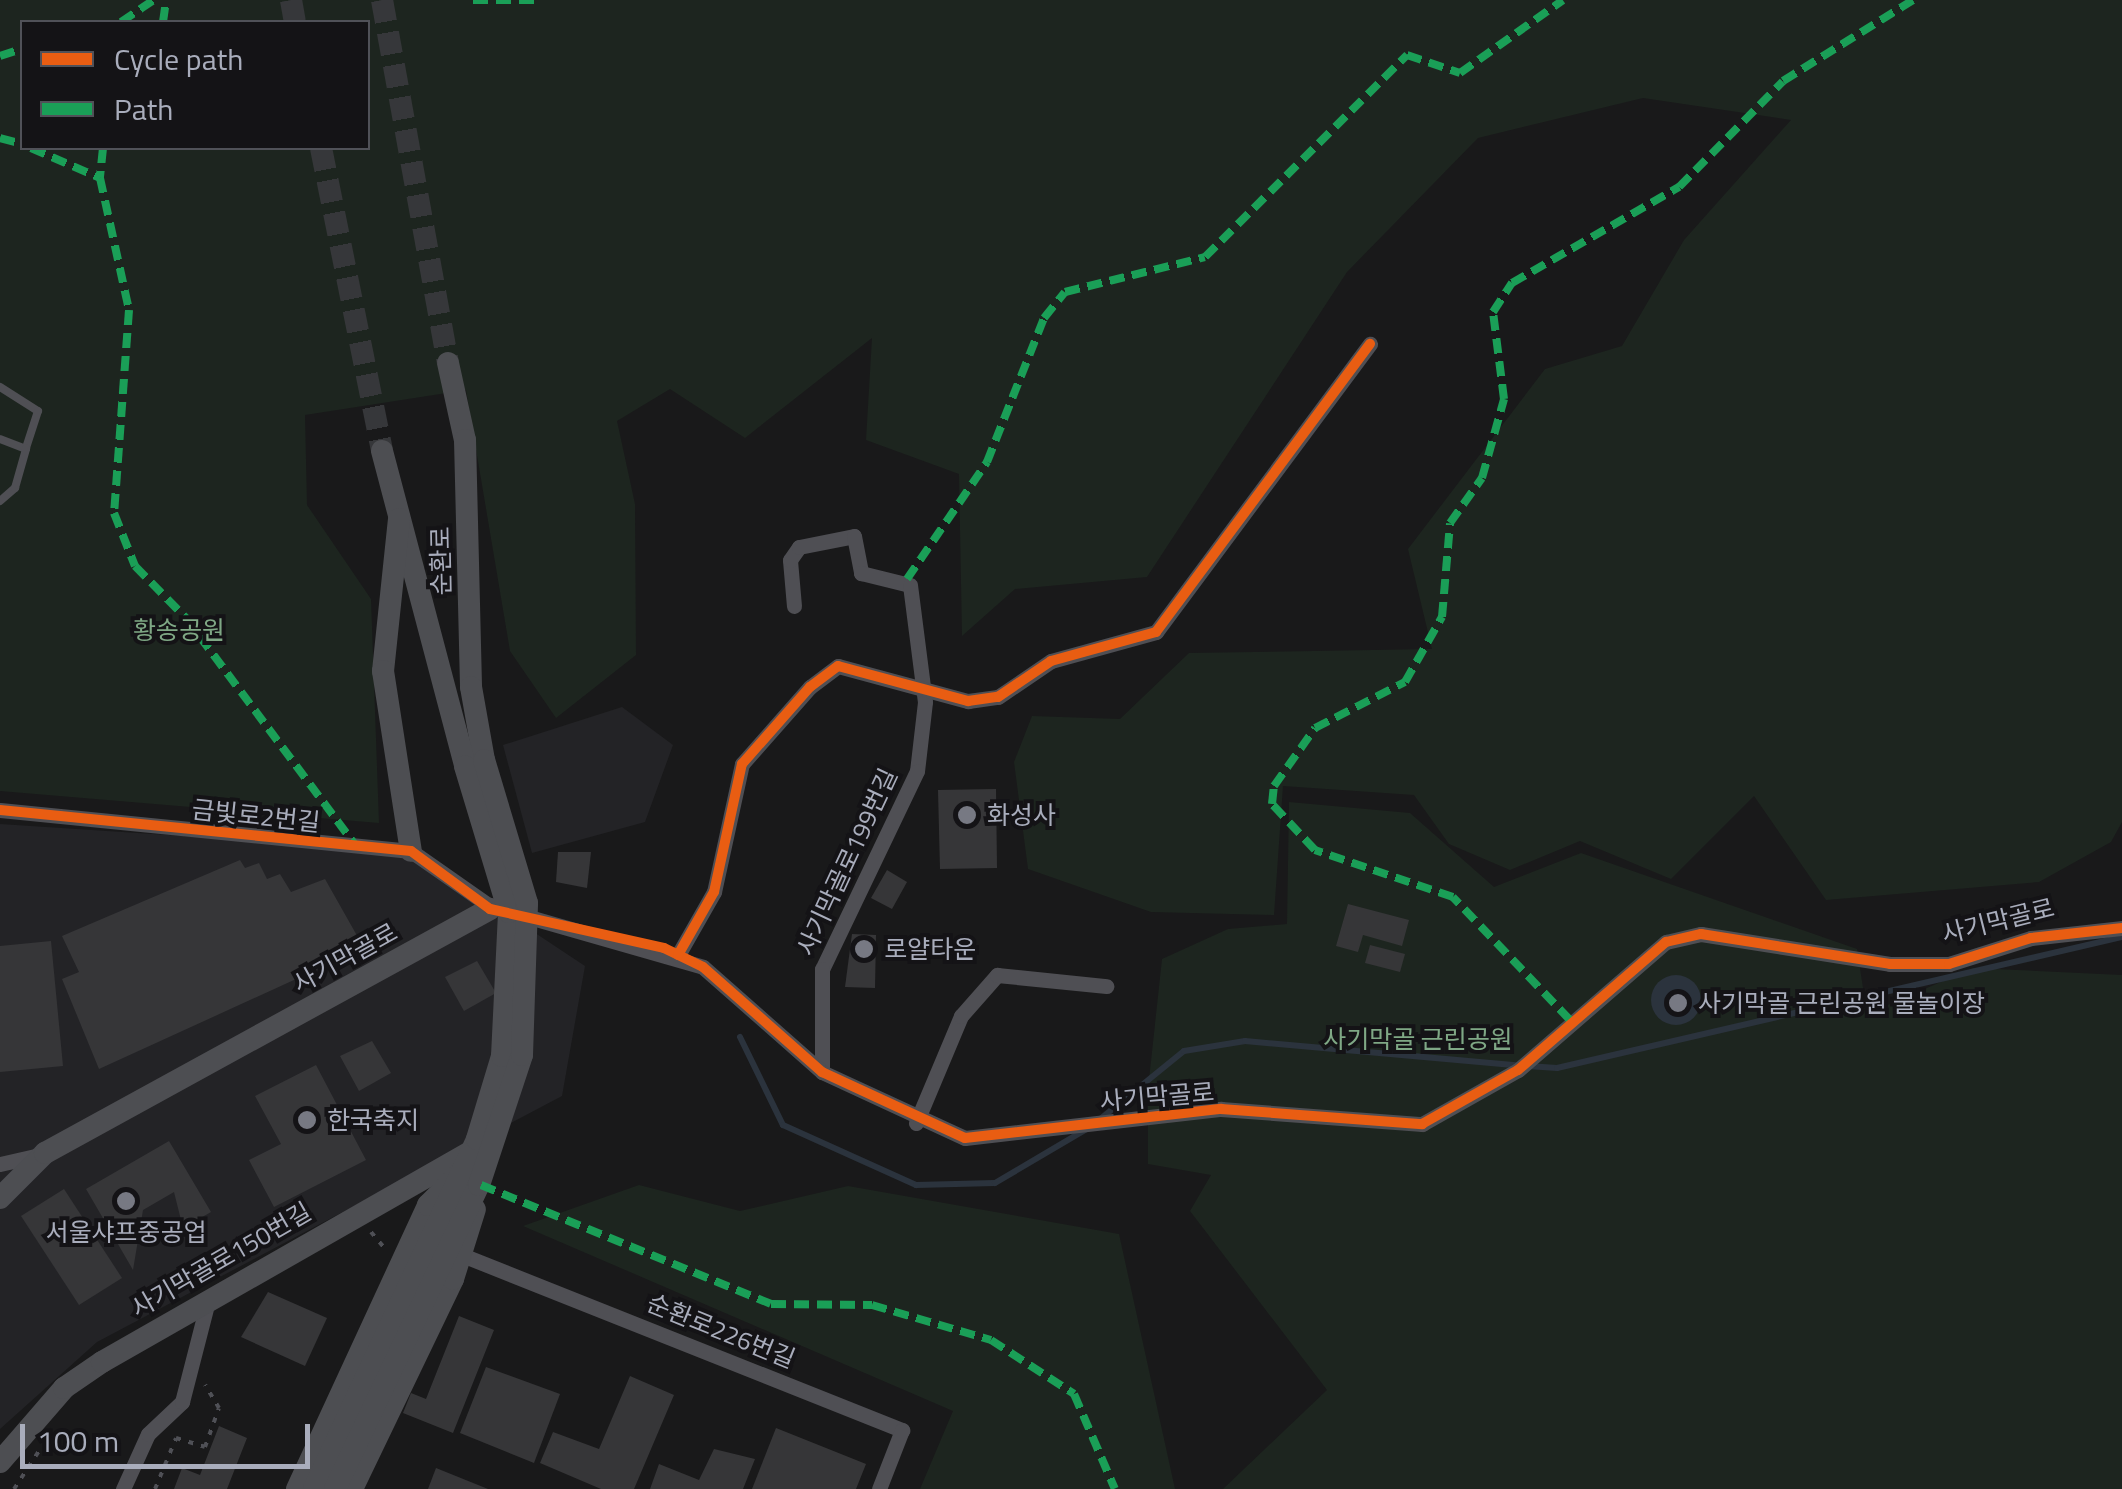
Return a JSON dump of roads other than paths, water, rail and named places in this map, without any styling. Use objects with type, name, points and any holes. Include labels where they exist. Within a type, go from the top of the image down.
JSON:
[{"type":"main road","name":"순환로","points":[[448,363],[465,440],[475,763]]},
{"type":"main road","name":"순환로","points":[[382,451],[399,519],[475,763]]},
{"type":"main road","points":[[399,519],[383,671],[412,851]]},
{"type":"main road","points":[[314,1489],[478,1140],[502,1056],[509,912],[475,763]]},
{"type":"main road","points":[[335,1489],[479,1185],[522,1055],[527,903],[475,763]]},
{"type":"main road","name":"사기막골로","points":[[0,1198],[45,1154],[490,908]]},
{"type":"main road","points":[[352,1489],[462,1255],[520,1044],[524,915]]},
{"type":"main road","points":[[297,1489],[428,1205],[494,1138]]},
{"type":"main road","name":"사기막골로150번길","points":[[0,1462],[64,1388],[210,1293],[494,1138]]},
{"type":"street","points":[[678,955],[714,892],[736,782],[757,745],[838,666],[929,686],[968,702],[998,697],[1051,661],[1156,632],[1370,344]]},
{"type":"street","name":"사기막골로199번길","points":[[794,606],[790,560],[798,548],[854,536],[861,573],[910,585],[929,686],[917,771],[822,969],[822,1072]]},
{"type":"street","name":"금빛로2번길","points":[[0,810],[412,851]]},
{"type":"street","points":[[412,851],[490,908]]},
{"type":"street","name":"사기막골로","points":[[490,908],[678,955],[822,1072],[916,1123],[965,1138],[1222,1109],[1422,1124],[1518,1070],[1666,942],[1700,934],[1890,964],[1949,964],[2031,938],[2122,928]]},
{"type":"street","points":[[916,1123],[961,1016],[997,975],[1106,986]]},
{"type":"street","points":[[0,1164],[45,1154]]},
{"type":"street","name":"순환로226번길","points":[[462,1255],[902,1430],[879,1489]]},
{"type":"street","points":[[123,1489],[148,1434],[182,1402],[210,1293]]},
{"type":"lane","points":[[0,386],[38,411],[15,488],[0,501]]},
{"type":"lane","points":[[0,440],[26,450]]},
{"type":"waterway","points":[[1528,1066],[1557,1068],[2122,937]]},
{"type":"waterway","points":[[740,1037],[783,1125],[916,1185],[995,1183],[1090,1127]]},
{"type":"waterway","points":[[1099,1120],[1184,1051],[1245,1041],[1516,1065]]},
{"type":"tunnel","points":[[291,0],[295,20]]},
{"type":"tunnel","points":[[382,0],[448,363]]},
{"type":"tunnel","points":[[321,150],[382,451]]},
{"type":"place","name":"화성사","points":[[967,815]]},
{"type":"place","name":"로얄타운","points":[[864,949]]},
{"type":"place","name":"사기막골 근린공원 물놀이장","points":[[1678,1003]]},
{"type":"place","name":"한국축지","points":[[307,1120]]},
{"type":"place","name":"서울샤프중공업","points":[[126,1201]]},
{"type":"park label","name":"황송공원","points":[[179,630]]},
{"type":"park label","name":"사기막골 근린공원","points":[[1418,1039]]}]
